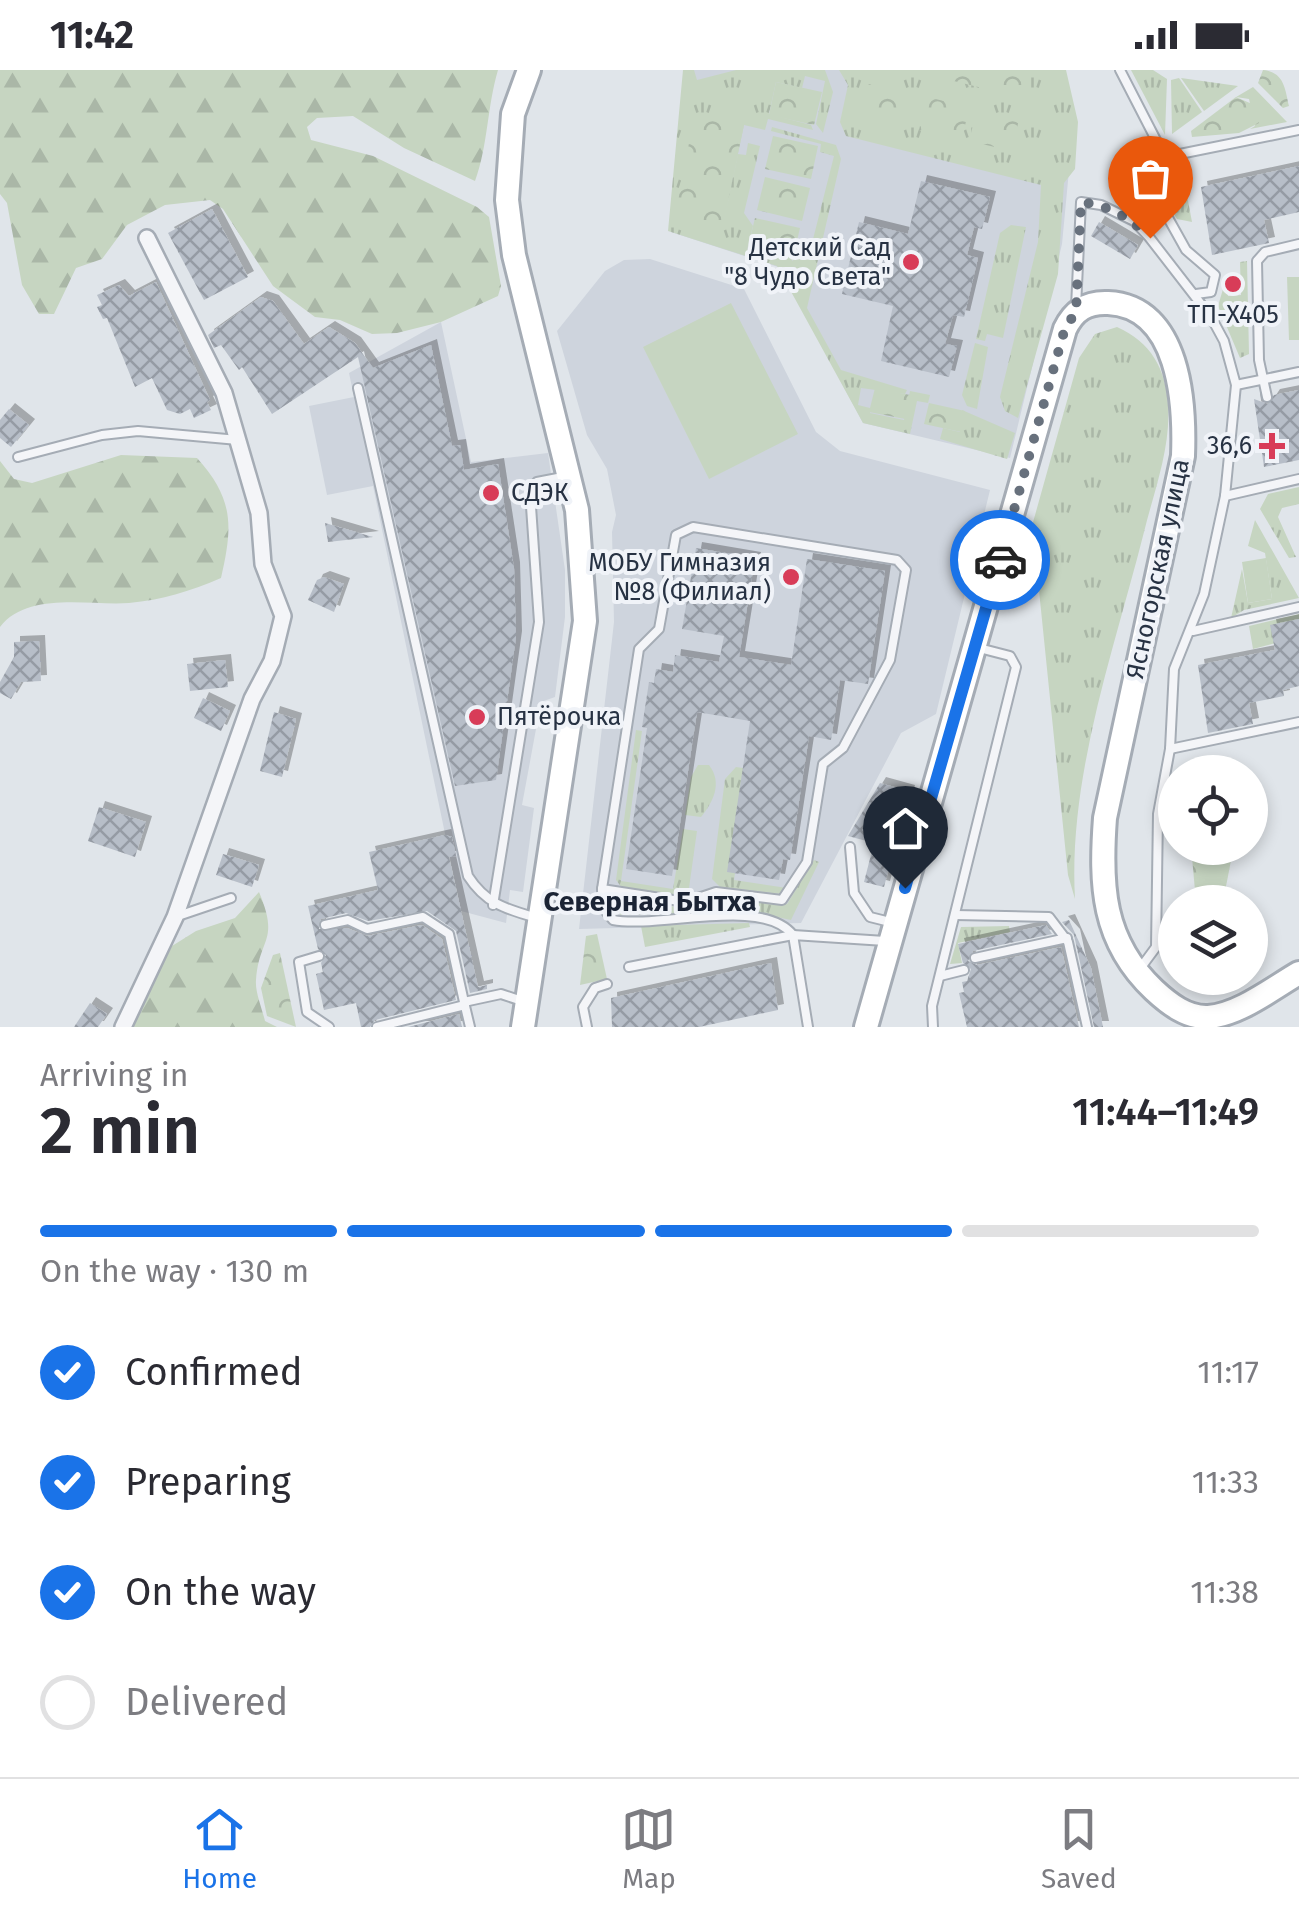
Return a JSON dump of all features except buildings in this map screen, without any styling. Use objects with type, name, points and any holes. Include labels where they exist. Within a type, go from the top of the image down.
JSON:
[{"type":"street","points":[[523,1027],[585,621],[583,546],[514,255],[506,200],[513,114],[529,70]]},
{"type":"street","points":[[123,1027],[175,917],[252,699],[282,632],[283,616],[263,564],[259,513],[224,393],[147,238]]},
{"type":"street","name":"Ясногорская улица","points":[[1076,312],[1094,303],[1112,302],[1138,313],[1166,343],[1181,392],[1183,456],[1105,818],[1102,856],[1108,919],[1118,947],[1136,973],[1165,1000],[1192,1015],[1219,1016],[1247,1007],[1299,973]]},
{"type":"street","points":[[866,1027],[1065,328],[1076,312]]},
{"type":"lane","points":[[1120,70],[1141,104],[1160,158],[1166,216],[1186,250],[1215,274],[1211,292],[1196,294]]},
{"type":"lane","points":[[1160,158],[1299,130]]},
{"type":"lane","points":[[1076,312],[1081,202],[1101,205],[1134,221],[1196,294],[1224,341],[1236,385],[1225,496],[1192,631],[1174,669],[1170,749],[1158,814],[1156,947],[1152,958],[1136,973]]},
{"type":"lane","points":[[1267,396],[1257,260],[1265,252],[1299,244]]},
{"type":"lane","points":[[1236,385],[1299,372]]},
{"type":"lane","points":[[358,388],[463,861],[481,897],[493,905],[539,919]]},
{"type":"lane","points":[[18,457],[102,435],[138,431],[238,440]]},
{"type":"lane","points":[[493,905],[537,649],[539,595],[530,492],[538,482],[569,476]]},
{"type":"lane","points":[[1225,496],[1299,480]]},
{"type":"lane","points":[[602,889],[686,902],[716,892],[774,901],[788,896],[807,862],[823,764],[843,748],[890,660],[907,576],[904,564],[693,527],[680,530],[659,629],[640,649],[602,889],[603,908],[612,920],[751,916],[786,926],[793,935],[807,1027]]},
{"type":"lane","points":[[1192,631],[1295,608],[1294,620]]},
{"type":"lane","points":[[933,1027],[940,976],[1016,667],[1010,656],[974,647]]},
{"type":"lane","points":[[1170,749],[1299,722]]},
{"type":"lane","points":[[850,847],[856,896],[870,917],[892,932]]},
{"type":"lane","points":[[175,917],[231,898]]},
{"type":"lane","points":[[955,914],[1046,916],[1067,938],[1087,1027]]},
{"type":"lane","points":[[325,925],[348,920],[363,929],[426,919],[449,934],[470,1027]]},
{"type":"lane","points":[[629,967],[793,935],[892,932]]},
{"type":"lane","points":[[975,958],[1067,938]]},
{"type":"lane","points":[[319,956],[299,962],[297,969],[307,1012],[329,1027]]},
{"type":"lane","points":[[940,976],[964,970]]},
{"type":"lane","points":[[586,1027],[584,1004],[595,988],[607,984]]},
{"type":"lane","points":[[377,1027],[500,994],[526,1002]]},
{"type":"shaded area","name":"Детский Сад \"8 Чудо Света\"","points":[[691,70],[1061,70],[1074,118],[1062,244],[1010,458],[863,423],[781,268],[671,232]]},
{"type":"shaded area","name":"МОБУ Гимназия №8 (Филиал)","points":[[650,259],[744,289],[816,432],[840,451],[990,490],[936,714],[901,733],[801,923],[579,929],[614,622],[612,532],[616,515],[607,469],[587,435],[557,331],[605,271],[624,260]]},
{"type":"shaded area","points":[[441,322],[471,462],[548,453],[565,570],[565,617],[555,697],[541,702],[522,805],[534,808],[523,892],[510,890],[506,923],[461,911],[373,486],[327,495],[309,406],[354,397],[349,373]]},
{"type":"green space","points":[[0,70],[498,70],[475,181],[404,148],[353,116],[317,118],[307,127],[311,140],[373,156],[477,207],[489,217],[501,286],[498,296],[441,322],[397,333],[372,334],[340,320],[315,317],[273,286],[223,209],[210,200],[165,205],[127,225],[102,259],[76,268],[54,314],[39,314],[22,285],[7,203],[0,194]]},
{"type":"green space","points":[[683,70],[694,70],[697,80],[736,70],[825,70],[833,92],[823,133],[816,124],[825,81],[805,76],[802,88],[776,82],[769,114],[811,125],[813,130],[768,119],[765,130],[744,125],[721,234],[738,154],[746,155],[748,143],[760,146],[744,213],[753,226],[747,250],[793,261],[794,255],[808,259],[834,156],[820,152],[821,144],[771,131],[772,127],[836,145],[841,159],[807,308],[841,370],[907,390],[905,394],[861,388],[858,405],[870,408],[870,413],[904,420],[910,391],[930,395],[928,403],[917,401],[910,434],[863,423],[777,266],[668,231]]},
{"type":"green space","points":[[839,70],[1066,70],[1078,122],[1075,169],[1064,183],[1058,274],[1018,418],[1005,411],[1000,397],[1038,242],[1041,185],[846,136],[840,122],[848,85]]},
{"type":"green space","points":[[909,70],[1032,70],[1027,99]]},
{"type":"green space","points":[[1131,70],[1153,70],[1167,79],[1165,135]]},
{"type":"green space","points":[[1263,70],[1279,78],[1289,106],[1283,108],[1258,83]]},
{"type":"green space","points":[[1179,78],[1202,112],[1172,134],[1171,80]]},
{"type":"green space","points":[[1181,78],[1238,86],[1204,111]]},
{"type":"green space","points":[[776,82],[822,92],[814,125],[769,115]]},
{"type":"green space","points":[[868,84],[911,94],[903,127],[861,117]]},
{"type":"green space","points":[[1253,87],[1287,122],[1250,129],[1255,126],[1249,99],[1236,97]]},
{"type":"green space","points":[[927,97],[969,107],[962,140],[919,130]]},
{"type":"green space","points":[[1236,97],[1259,107],[1259,123],[1239,133],[1192,137],[1191,131]]},
{"type":"green space","points":[[977,109],[1019,119],[1012,151],[969,141]]},
{"type":"green space","points":[[695,115],[744,125],[721,234],[672,224]]},
{"type":"green space","points":[[773,136],[818,146],[811,179],[765,169]]},
{"type":"green space","points":[[1183,174],[1192,222],[1177,219],[1167,203],[1167,183]]},
{"type":"green space","points":[[765,177],[810,188],[802,221],[757,210]]},
{"type":"green space","points":[[755,218],[800,228],[792,262],[747,251]]},
{"type":"green space","points":[[1011,225],[1026,227],[1003,338],[987,334],[985,341],[976,339],[1000,233]]},
{"type":"green space","points":[[1247,261],[1249,354],[1240,358],[1218,306],[1226,279],[1228,296],[1241,295],[1240,262]]},
{"type":"green space","points":[[1287,277],[1299,277],[1299,340],[1289,340]]},
{"type":"green space","points":[[731,303],[798,434],[709,479],[643,347]]},
{"type":"green space","points":[[1117,327],[1139,340],[1160,368],[1167,392],[1167,437],[1086,760],[1075,853],[1075,899],[1068,875],[1036,561],[1023,558],[1079,358],[1095,334]]},
{"type":"green space","points":[[975,343],[988,347],[977,409],[967,406],[962,395]]},
{"type":"green space","points":[[875,388],[910,395],[905,419],[869,412]]},
{"type":"green space","points":[[929,403],[965,411],[961,432],[924,424]]},
{"type":"green space","points":[[962,410],[1015,433],[1007,459],[940,439],[943,428],[960,432]]},
{"type":"green space","points":[[121,455],[197,458],[218,487],[227,514],[228,543],[221,578],[141,602],[43,604],[26,608],[0,627],[0,461],[14,479],[32,483]]},
{"type":"green space","points":[[1299,487],[1299,504],[1282,508],[1278,517],[1296,557],[1289,558],[1260,509],[1268,494]]},
{"type":"green space","points":[[1255,520],[1299,598],[1244,610],[1231,618],[1242,569],[1248,603],[1272,599],[1265,553],[1248,546]]},
{"type":"green space","points":[[1266,558],[1272,599],[1248,603],[1242,562]]},
{"type":"green space","points":[[1299,614],[1299,637],[1253,649],[1249,626]]},
{"type":"green space","points":[[636,730],[642,731],[621,881],[673,889],[683,829],[697,831],[689,888],[682,896],[622,888],[616,880]]},
{"type":"green space","points":[[698,765],[709,765],[716,785],[701,817],[685,815],[691,777]]},
{"type":"green space","points":[[736,767],[750,769],[734,880],[787,888],[781,894],[720,887],[712,879],[725,779]]},
{"type":"green space","points":[[814,860],[819,862],[791,920],[750,911],[621,915],[613,909],[614,902],[621,898],[689,909],[714,898],[787,904]]},
{"type":"green space","points":[[1193,865],[1230,865],[1226,885],[1194,885]]},
{"type":"green space","points":[[259,892],[268,930],[258,966],[257,990],[265,1021],[277,1027],[131,1027],[172,946],[196,931],[235,918]]},
{"type":"green space","points":[[749,923],[750,927],[645,947],[641,926]]},
{"type":"green space","points":[[1009,926],[1010,932],[958,943],[962,963],[950,964],[961,927]]},
{"type":"green space","points":[[597,934],[607,979],[580,985],[586,936]]},
{"type":"green space","points":[[280,953],[296,1027],[267,1016],[261,988],[273,955]]},
{"type":"way so far","points":[[1000,560],[1065,328],[1076,312],[1081,202],[1101,205],[1134,221],[1150,238]]},
{"type":"place","name":"Детский Сад \"8 Чудо Света\"","points":[[911,262]]},
{"type":"place","name":"ТП-Х405","points":[[1233,284]]},
{"type":"place","name":"36,6","points":[[1272,446]]},
{"type":"place","name":"СДЭК","points":[[491,493]]},
{"type":"place","name":"МОБУ Гимназия №8 (Филиал)","points":[[791,577]]},
{"type":"place","name":"Пятёрочка","points":[[477,717]]},
{"type":"district","name":"Северная Бытха","points":[[650,901]]},
{"type":"route","points":[[905,888],[1000,560]]}]
